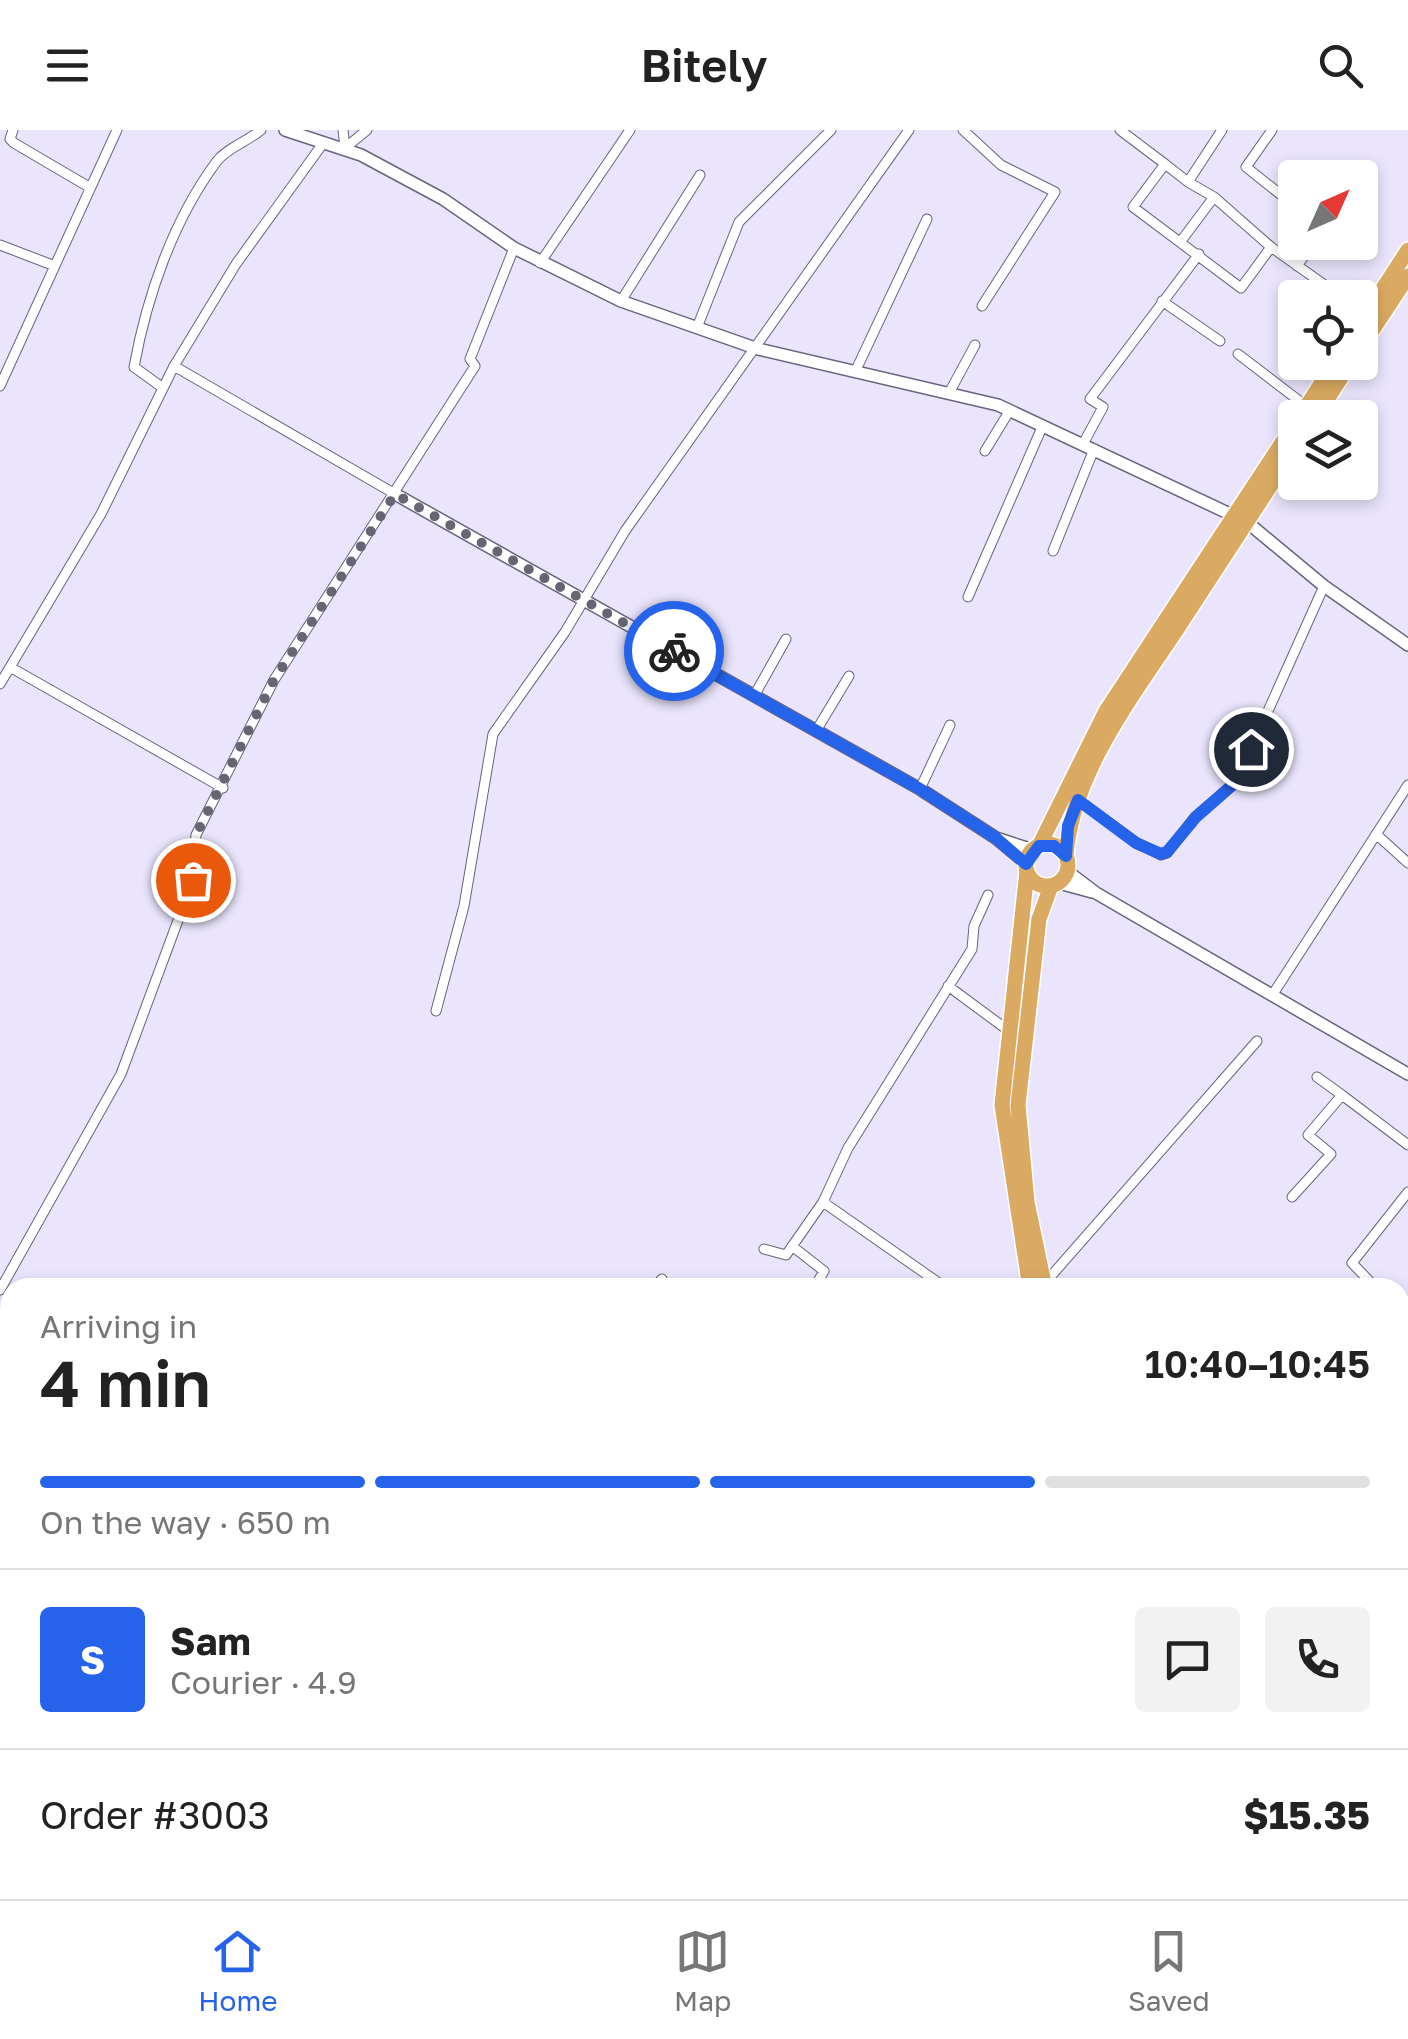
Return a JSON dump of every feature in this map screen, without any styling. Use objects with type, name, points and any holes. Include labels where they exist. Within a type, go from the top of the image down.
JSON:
[{"type":"highway","points":[[1378,293],[1408,250]]},
{"type":"highway","points":[[1378,322],[1408,276]]},
{"type":"highway","points":[[1318,400],[1335,380]]},
{"type":"highway","points":[[1039,1278],[1018,1104],[1039,919],[1061,874],[1068,826],[1078,800],[1118,718],[1278,458]]},
{"type":"highway","points":[[1038,1278],[1002,1104],[1031,858],[1106,711],[1278,470]]},
{"type":"highway","points":[[1031,858],[1054,846],[1061,874]]},
{"type":"highway","points":[[1031,858],[1036,884],[1061,874]]},
{"type":"street","points":[[13,130],[10,139],[14,143],[89,186]]},
{"type":"street","points":[[0,386],[118,130]]},
{"type":"street","points":[[163,388],[134,367],[172,239],[219,157],[261,130]]},
{"type":"street","points":[[285,130],[346,148],[444,199],[540,263],[621,301],[758,349],[1010,410],[1240,519],[1408,646]]},
{"type":"street","points":[[343,130],[346,148]]},
{"type":"street","points":[[346,148],[367,130]]},
{"type":"street","points":[[540,263],[630,130]]},
{"type":"street","points":[[698,326],[740,222],[831,130]]},
{"type":"street","points":[[436,1011],[464,906],[493,734],[625,532],[758,349],[909,130]]},
{"type":"street","points":[[963,130],[1001,165],[1055,192],[982,306]]},
{"type":"street","points":[[1120,130],[1214,197],[1271,247],[1317,280]]},
{"type":"street","points":[[1188,182],[1222,130]]},
{"type":"street","points":[[1272,130],[1246,166],[1278,192]]},
{"type":"street","points":[[0,684],[101,514],[174,366],[236,264],[324,142]]},
{"type":"street","points":[[1165,164],[1133,207],[1241,288],[1271,247]]},
{"type":"street","points":[[621,301],[700,176]]},
{"type":"street","points":[[1181,241],[1214,197]]},
{"type":"street","points":[[855,372],[927,219]]},
{"type":"street","points":[[0,245],[55,266]]},
{"type":"street","points":[[7,1278],[121,1074],[193,880],[196,835],[274,680],[475,366],[470,358],[514,248]]},
{"type":"street","points":[[1054,551],[1104,407],[1090,400],[1199,254]]},
{"type":"street","points":[[1297,266],[1301,260]]},
{"type":"street","points":[[1162,301],[1220,341]]},
{"type":"street","points":[[948,393],[975,345]]},
{"type":"street","points":[[1238,354],[1287,400]]},
{"type":"street","points":[[174,366],[920,789],[1031,858]]},
{"type":"street","points":[[984,451],[1010,410]]},
{"type":"street","points":[[968,597],[1043,426]]},
{"type":"street","points":[[1078,800],[1136,843],[1161,854],[1167,852],[1196,817],[1245,774],[1251,749],[1324,586]]},
{"type":"street","points":[[754,696],[786,639]]},
{"type":"street","points":[[10,667],[223,788]]},
{"type":"street","points":[[816,731],[849,676]]},
{"type":"street","points":[[920,789],[950,725]]},
{"type":"street","points":[[1273,994],[1408,785]]},
{"type":"street","points":[[1376,834],[1408,863]]},
{"type":"street","points":[[1061,874],[1408,1074]]},
{"type":"street","points":[[764,1249],[784,1256],[823,1202],[848,1148],[972,949],[974,926],[988,895]]},
{"type":"street","points":[[948,986],[1009,1031]]},
{"type":"street","points":[[1047,1278],[1257,1041]]},
{"type":"street","points":[[1317,1076],[1408,1144]]},
{"type":"street","points":[[1292,1196],[1331,1154],[1308,1135],[1342,1095]]},
{"type":"street","points":[[1366,1278],[1352,1264],[1408,1192]]},
{"type":"street","points":[[823,1202],[932,1278]]},
{"type":"street","points":[[792,1246],[824,1272],[820,1278]]},
{"type":"way so far","points":[[193,880],[196,835],[274,680],[395,494],[674,651]]},
{"type":"route","points":[[674,651],[920,789],[996,838],[1026,864],[1033,850],[1047,844],[1066,856],[1068,826],[1078,800],[1136,843],[1161,854],[1167,852],[1196,817],[1245,774],[1251,749]]}]
